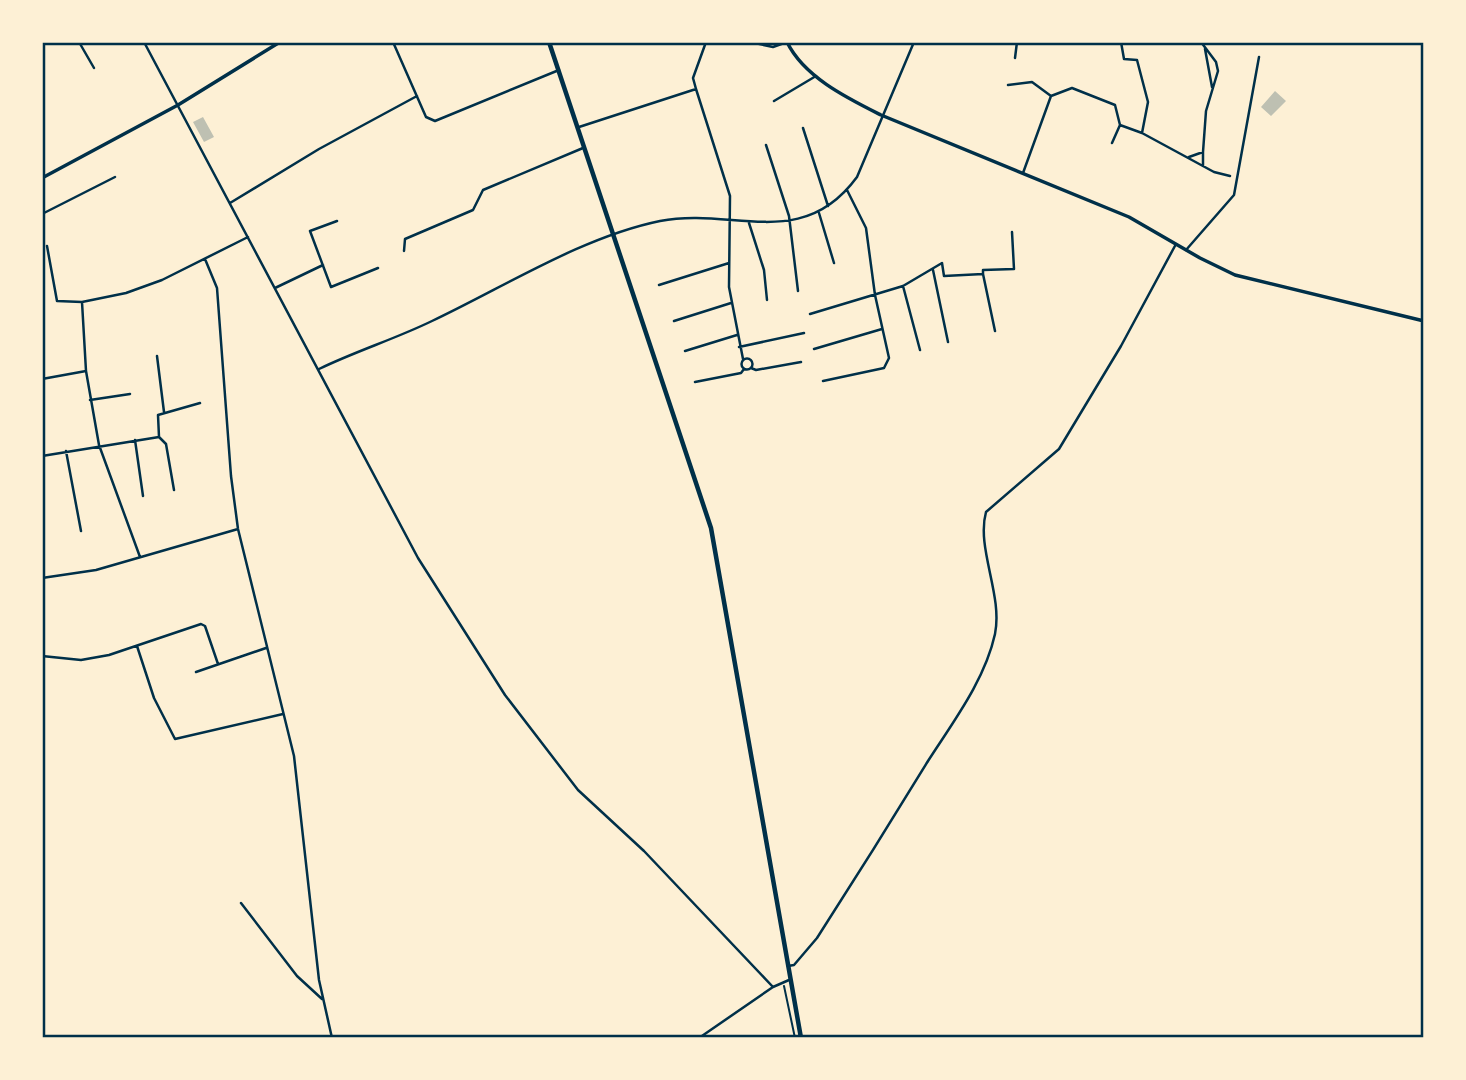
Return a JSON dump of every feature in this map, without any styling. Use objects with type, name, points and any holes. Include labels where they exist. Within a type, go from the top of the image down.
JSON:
[{"type":"main road","points":[[549,42],[711,528],[787,967],[786,981],[802,1038]]},
{"type":"street","points":[[79,42],[94,68]]},
{"type":"street","points":[[144,42],[428,575],[520,716],[578,790],[648,854],[772,987]]},
{"type":"street","points":[[42,178],[178,105],[280,42]]},
{"type":"street","points":[[393,42],[426,117],[435,121],[559,70]]},
{"type":"street","points":[[706,42],[693,78],[730,196],[731,303],[743,359],[741,365],[744,369]]},
{"type":"street","points":[[750,42],[773,47],[787,42],[800,62],[816,76],[881,115],[1129,217],[1186,250],[1251,281],[1424,321]]},
{"type":"street","points":[[318,369],[430,322],[509,282],[615,235],[661,221],[788,222],[819,213],[847,190],[862,166],[881,115],[914,42]]},
{"type":"street","points":[[1015,58],[1017,42]]},
{"type":"street","points":[[1121,42],[1124,59],[1137,60],[1148,102],[1142,132]]},
{"type":"street","points":[[1201,42],[1216,62],[1218,71],[1206,111],[1203,167]]},
{"type":"street","points":[[1204,46],[1212,90]]},
{"type":"street","points":[[1186,250],[1234,195],[1259,57]]},
{"type":"street","points":[[774,100],[816,76]]},
{"type":"street","points":[[1008,85],[1033,83],[1051,96]]},
{"type":"street","points":[[1023,173],[1051,96],[1072,88],[1115,105],[1120,125],[1112,143]]},
{"type":"street","points":[[579,127],[696,89]]},
{"type":"street","points":[[230,204],[319,149],[417,96]]},
{"type":"street","points":[[1120,125],[1142,132],[1203,167],[1230,176]]},
{"type":"street","points":[[803,128],[828,206]]},
{"type":"street","points":[[766,145],[788,222],[798,291]]},
{"type":"street","points":[[404,251],[405,239],[473,210],[483,190],[586,147]]},
{"type":"street","points":[[1189,157],[1203,152]]},
{"type":"street","points":[[42,214],[115,177]]},
{"type":"street","points":[[823,381],[884,368],[888,358],[875,295],[866,228],[847,190]]},
{"type":"street","points":[[819,213],[834,263]]},
{"type":"street","points":[[337,221],[310,231],[331,287],[378,268]]},
{"type":"street","points":[[749,223],[764,270],[767,300]]},
{"type":"street","points":[[995,331],[983,270],[1014,269],[1013,232]]},
{"type":"street","points":[[47,246],[57,300],[82,302],[138,289],[247,237]]},
{"type":"street","points":[[787,967],[794,965],[817,938],[963,706],[987,659],[996,631],[996,604],[984,526],[986,512],[1059,450],[1121,346],[1176,244]]},
{"type":"street","points":[[205,259],[217,288],[231,475],[238,529],[298,784],[322,999],[332,1038]]},
{"type":"street","points":[[810,314],[903,286],[942,263],[944,276],[983,274]]},
{"type":"street","points":[[659,285],[729,264]]},
{"type":"street","points":[[275,288],[323,265]]},
{"type":"street","points":[[933,270],[948,342]]},
{"type":"street","points":[[903,286],[920,350]]},
{"type":"street","points":[[82,302],[86,371],[99,445],[140,557]]},
{"type":"street","points":[[674,321],[731,303]]},
{"type":"street","points":[[814,348],[882,329]]},
{"type":"street","points":[[739,347],[804,333]]},
{"type":"street","points":[[685,351],[737,335]]},
{"type":"street","points":[[158,356],[164,412]]},
{"type":"street","points":[[743,359],[750,360],[751,368]]},
{"type":"street","points":[[695,382],[741,373],[744,369],[757,370],[801,362]]},
{"type":"street","points":[[42,379],[86,371]]},
{"type":"street","points":[[90,400],[130,394]]},
{"type":"street","points":[[174,490],[166,444],[159,437],[158,415],[200,403]]},
{"type":"street","points":[[42,456],[159,437]]},
{"type":"street","points":[[135,440],[143,496]]},
{"type":"street","points":[[66,451],[81,531]]},
{"type":"street","points":[[42,578],[96,570],[238,529]]},
{"type":"street","points":[[42,656],[81,660],[137,646],[201,624],[205,626],[218,664]]},
{"type":"street","points":[[137,646],[166,727],[178,739],[283,715]]},
{"type":"street","points":[[196,672],[266,648]]},
{"type":"street","points":[[241,903],[297,976],[322,999]]},
{"type":"street","points":[[699,1038],[772,987],[786,981]]},
{"type":"path","points":[[786,981],[794,1038]]},
{"type":"building","points":[[1275,91],[1286,101],[1271,116],[1261,107]]},
{"type":"building","points":[[203,117],[214,137],[204,142],[193,122]]}]
